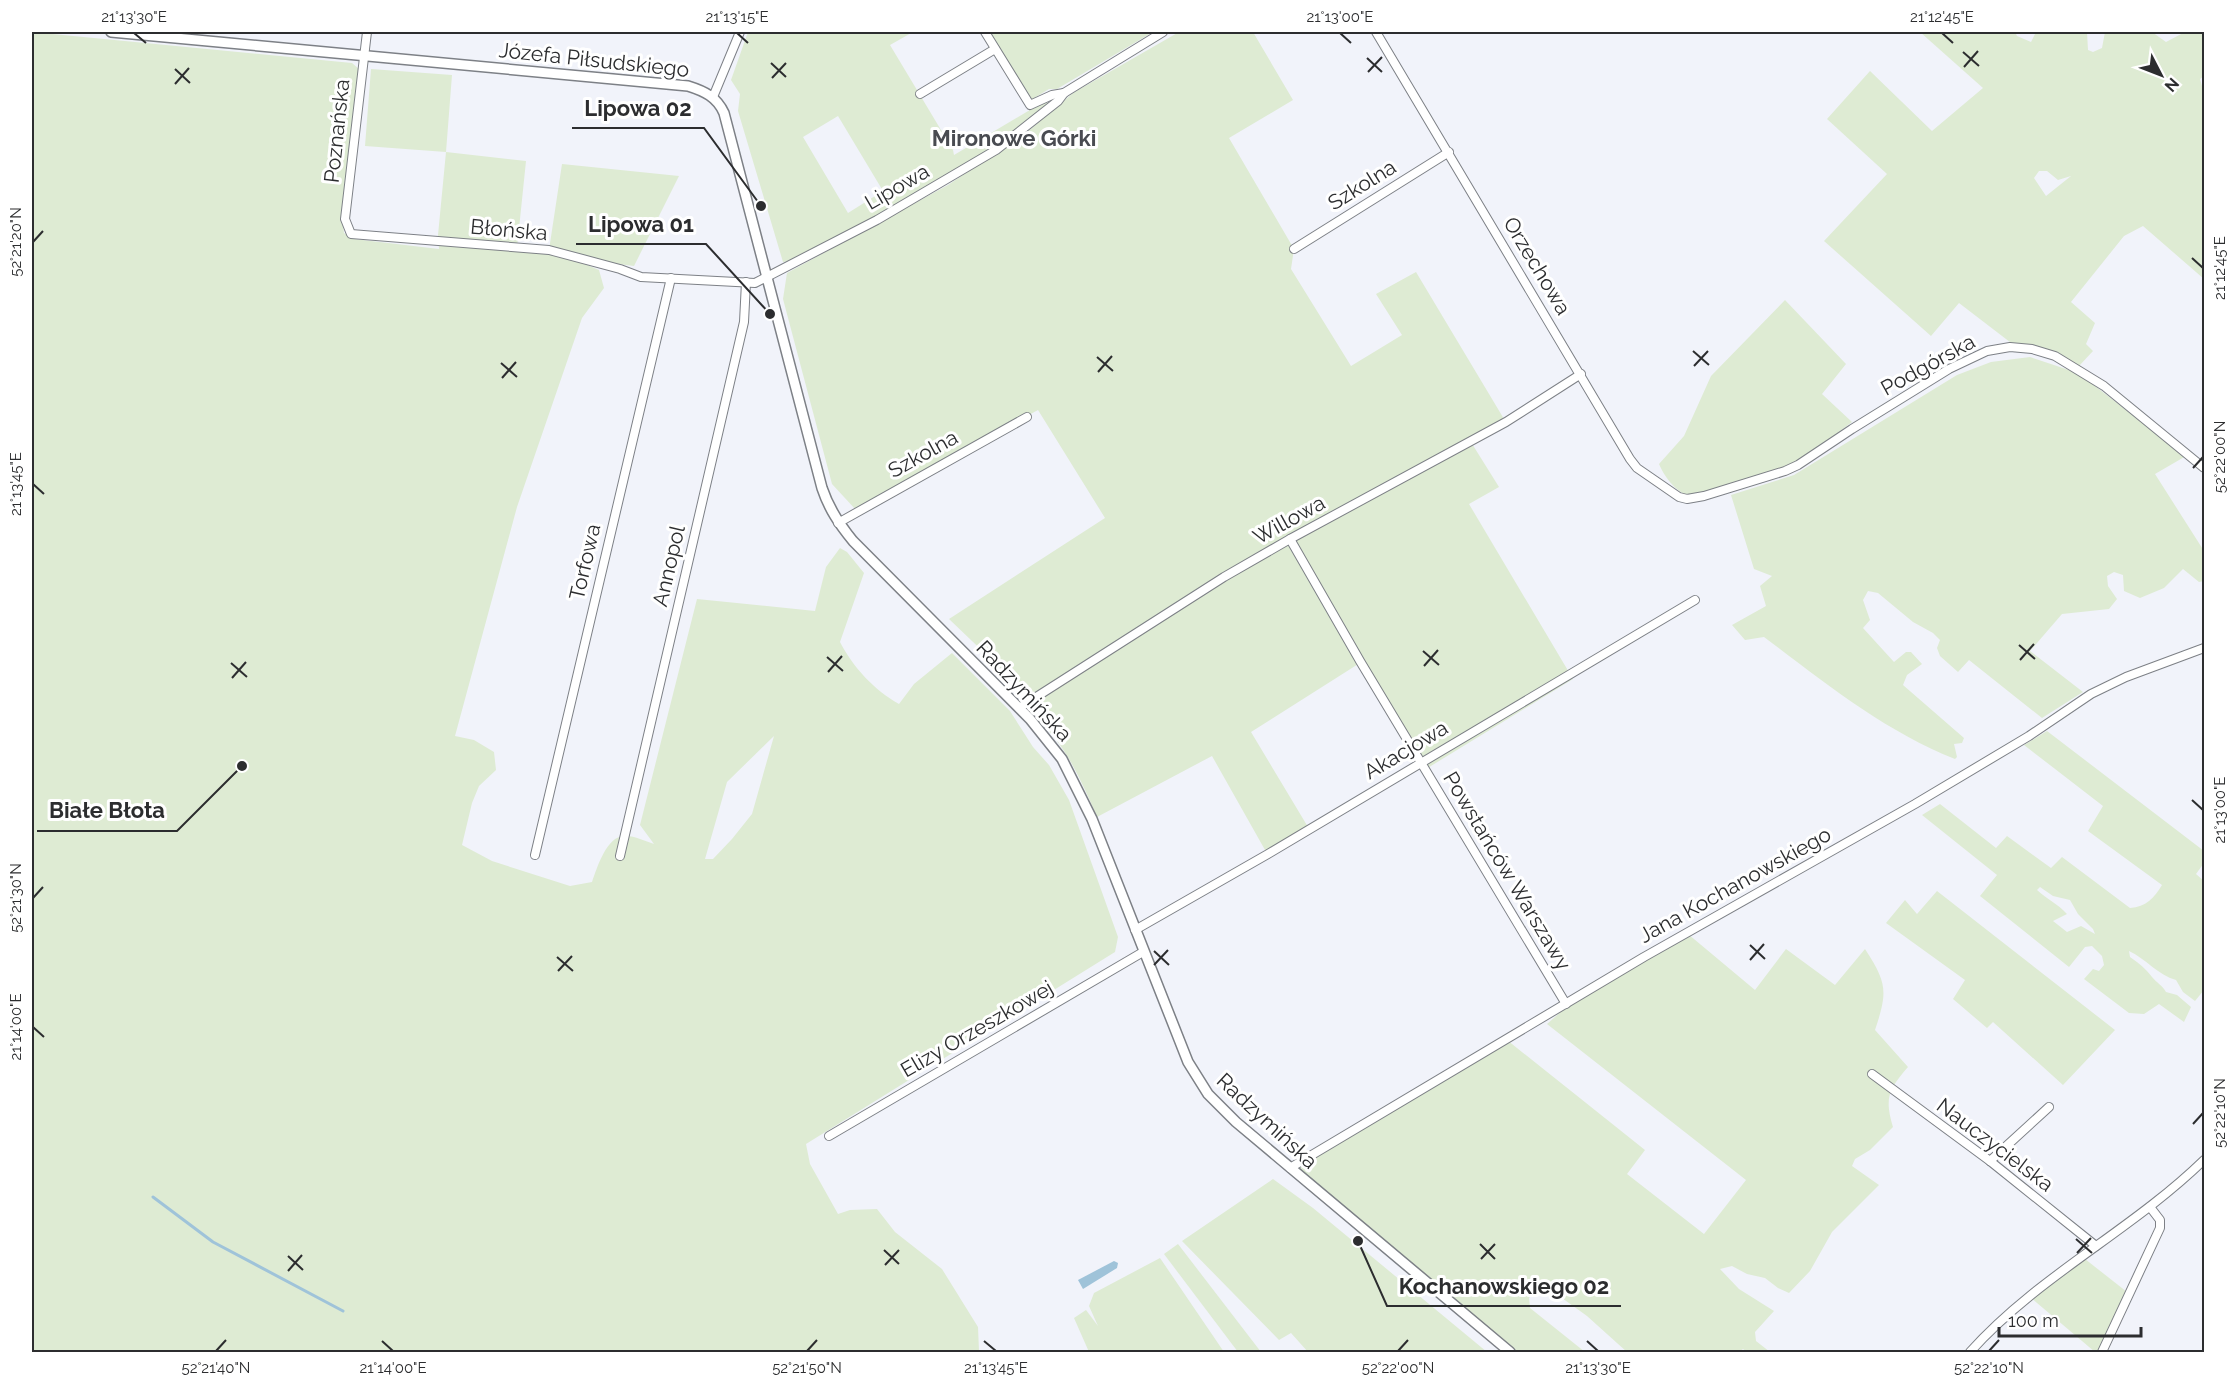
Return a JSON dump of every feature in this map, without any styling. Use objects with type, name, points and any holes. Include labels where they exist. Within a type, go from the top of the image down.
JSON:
[{"type":"street","name":"Józefa Piłsudskiego","points":[[111,32],[688,86],[713,97]]},
{"type":"street","name":"Poznańska","points":[[351,234],[345,219],[367,32]]},
{"type":"street","points":[[713,97],[740,32]]},
{"type":"street","points":[[920,94],[995,49],[985,32]]},
{"type":"street","name":"Lipowa","points":[[767,278],[877,220],[996,150],[1058,101],[1064,93],[1163,32]]},
{"type":"street","name":"Orzechowa","points":[[1376,32],[1630,459],[1637,468],[1679,497],[1687,499]]},
{"type":"street","name":"Lipowa","points":[[995,49],[1030,105],[1052,95],[1064,93]]},
{"type":"street","name":"Radzymińska","points":[[713,97],[724,113],[822,488],[838,523],[853,541],[1019,708],[1054,747],[1071,775],[1092,819],[1143,952],[1188,1062],[1199,1082],[1228,1115],[1510,1353]]},
{"type":"street","name":"Szkolna","points":[[1294,249],[1449,152]]},
{"type":"street","name":"Błońska","points":[[351,234],[549,250],[641,277],[755,283],[767,278]]},
{"type":"street","name":"Torfowa","points":[[535,855],[671,278]]},
{"type":"street","name":"Annopol","points":[[620,856],[744,322],[746,282]]},
{"type":"street","name":"Podgórska","points":[[1687,499],[1704,496],[1798,465],[1949,369],[1987,351],[2010,347],[2032,349],[2063,360],[2104,386],[2205,468]]},
{"type":"street","name":"Willowa","points":[[1019,708],[1214,584],[1290,539],[1498,427],[1581,374]]},
{"type":"street","name":"Szkolna","points":[[838,523],[1027,417]]},
{"type":"street","name":"Powstańców Warszawy","points":[[1290,539],[1360,662],[1566,1004]]},
{"type":"street","name":"Akacjowa","points":[[1135,930],[1268,854],[1695,600]]},
{"type":"street","name":"Jana Kochanowskiego","points":[[1290,1168],[1644,957],[1915,804],[2029,736],[2091,694],[2126,677],[2205,648]]},
{"type":"street","name":"Elizy Orzeszkowej","points":[[829,1136],[1143,952]]},
{"type":"street","name":"Nauczycielska","points":[[1872,1074],[1990,1161],[2096,1246]]},
{"type":"street","points":[[1990,1161],[2049,1107]]},
{"type":"street","points":[[1970,1353],[2027,1296],[2150,1207],[2205,1160]]},
{"type":"street","points":[[2102,1353],[2160,1228],[2160,1220],[2150,1207]]},
{"type":"green space","points":[[32,32],[352,63],[359,69],[343,224],[344,233],[354,239],[439,249],[438,235],[446,152],[526,161],[517,248],[549,250],[562,164],[679,176],[634,266],[571,258],[599,270],[604,288],[582,318],[517,507],[455,736],[474,740],[494,752],[496,770],[479,786],[472,803],[462,845],[492,861],[570,886],[592,882],[608,846],[619,837],[633,837],[654,844],[640,825],[697,599],[815,611],[826,567],[840,548],[847,552],[864,573],[840,642],[851,660],[873,685],[899,704],[914,684],[952,653],[1010,711],[1033,747],[1049,765],[1069,800],[1118,937],[1115,952],[806,1144],[810,1164],[838,1214],[850,1210],[877,1209],[895,1232],[942,1269],[978,1327],[979,1351],[984,1352],[32,1352]],"holes":[[[774,736],[752,814],[713,859],[705,859],[727,782]]]},
{"type":"green space","points":[[748,32],[913,32],[890,45],[954,155],[1045,101],[1050,104],[989,149],[925,189],[792,261],[783,262],[738,111],[740,94],[731,80]],"holes":[[[838,116],[883,191],[848,213],[803,137]]]},
{"type":"green space","points":[[990,32],[1153,32],[1057,89],[1049,89],[1031,100]]},
{"type":"green space","points":[[1179,32],[1253,32],[1293,100],[1229,138],[1294,249],[1291,269],[1351,366],[1402,335],[1376,294],[1416,272],[1504,419],[1469,439],[1499,487],[1469,504],[1573,679],[1426,769],[1363,661],[1251,732],[1311,832],[1269,857],[1212,756],[1097,817],[1065,752],[1038,720],[1044,710],[949,619],[1105,518],[1038,410],[856,510],[832,484],[783,299],[787,273],[948,185],[1027,132],[1073,93]]},
{"type":"green space","points":[[1920,32],[2015,32],[2017,36],[2031,42],[2034,32],[2087,32],[2088,50],[2093,52],[2102,48],[2105,32],[2152,32],[2166,42],[2185,32],[2204,32],[2204,76],[2200,79],[2204,93],[2204,279],[2143,226],[2124,236],[2071,302],[2095,323],[2086,344],[2093,351],[2079,366],[2053,351],[2019,349],[1959,303],[1931,336],[1824,241],[1887,174],[1827,119],[1870,71],[1932,131],[1983,88]],"holes":[[[2039,171],[2047,171],[2058,180],[2071,176],[2046,196],[2034,178]]]},
{"type":"green space","points":[[371,69],[452,75],[446,152],[365,146]]},
{"type":"green space","points":[[1785,300],[1846,364],[1822,394],[1852,422],[1792,468],[1697,498],[1684,494],[1669,481],[1659,464],[1684,436],[1711,376]]},
{"type":"green space","points":[[2030,357],[2078,373],[2186,456],[2155,474],[2204,551],[2204,581],[2199,582],[2183,569],[2164,588],[2140,598],[2124,591],[2123,575],[2114,572],[2107,576],[2108,586],[2117,599],[2109,609],[2062,614],[2030,651],[2083,692],[2042,718],[1969,660],[1958,672],[1940,656],[1937,648],[1940,640],[1933,633],[1913,622],[1878,593],[1868,591],[1863,600],[1870,620],[1863,628],[1894,662],[1906,652],[1911,652],[1922,664],[1907,675],[1903,685],[1964,738],[1962,743],[1954,744],[1957,757],[1955,759],[1929,748],[1879,720],[1764,637],[1745,640],[1732,625],[1766,606],[1760,586],[1772,576],[1754,569],[1731,495],[1794,475],[1957,375],[1991,362]]},
{"type":"green space","points":[[2047,731],[2204,851],[2204,863],[2196,874],[2204,881],[2204,990],[2195,1001],[2183,992],[2176,980],[2129,951],[2130,957],[2144,968],[2166,992],[2177,995],[2191,1007],[2184,1022],[2159,1004],[2144,1014],[2129,1013],[2084,979],[2093,969],[2099,971],[2104,965],[2102,956],[2092,946],[2085,947],[2069,967],[1980,896],[1997,875],[1922,815],[1940,804],[1996,848],[2007,836],[2051,868],[2062,857],[2130,908],[2141,906],[2149,901],[2162,885],[2088,831],[2103,806],[2024,745]],"holes":[[[2040,887],[2053,896],[2070,900],[2078,914],[2095,934],[2081,926],[2067,932],[2053,921],[2067,914],[2037,890]]]},
{"type":"green space","points":[[1937,891],[2115,1030],[2063,1085],[1993,1022],[1987,1028],[1953,999],[1965,980],[1886,923],[1905,900],[1917,914]]},
{"type":"green space","points":[[1688,934],[1755,990],[1786,949],[1835,985],[1865,949],[1878,971],[1883,988],[1882,1006],[1875,1030],[1908,1067],[1896,1081],[1890,1094],[1889,1108],[1893,1127],[1870,1150],[1855,1159],[1852,1166],[1879,1185],[1832,1232],[1810,1271],[1789,1293],[1765,1278],[1747,1274],[1732,1266],[1720,1269],[1739,1289],[1774,1311],[1755,1332],[1756,1341],[1770,1352],[1747,1352],[1743,1349],[1739,1352],[1627,1352],[1587,1316],[1548,1288],[1540,1286],[1529,1298],[1530,1308],[1585,1352],[1511,1352],[1292,1166],[1507,1040],[1645,1150],[1627,1174],[1704,1234],[1746,1180],[1547,1024],[1572,1002]]},
{"type":"green space","points":[[1273,1179],[1313,1208],[1487,1352],[1308,1352],[1291,1333],[1279,1340],[1182,1241]]},
{"type":"green space","points":[[1178,1244],[1261,1352],[1238,1352],[1164,1254]]},
{"type":"green space","points":[[1160,1258],[1224,1352],[1089,1352],[1074,1318],[1086,1310],[1098,1326],[1089,1306],[1094,1293]]},
{"type":"green space","points":[[2085,1259],[2127,1292],[2098,1352],[2095,1352],[2030,1297]]},
{"type":"water","points":[[1114,1261],[1118,1263],[1117,1268],[1083,1289],[1078,1280]]},
{"type":"waterway","points":[[153,1197],[213,1242],[343,1311]]},
{"type":"place","name":"Lipowa 02","points":[[761,206]]},
{"type":"place","name":"Lipowa 01","points":[[770,314]]},
{"type":"place","name":"Białe Błota","points":[[242,766]]},
{"type":"place","name":"Kochanowskiego 02","points":[[1358,1241]]},
{"type":"district","name":"Mironowe Górki","points":[[1014,138]]}]
